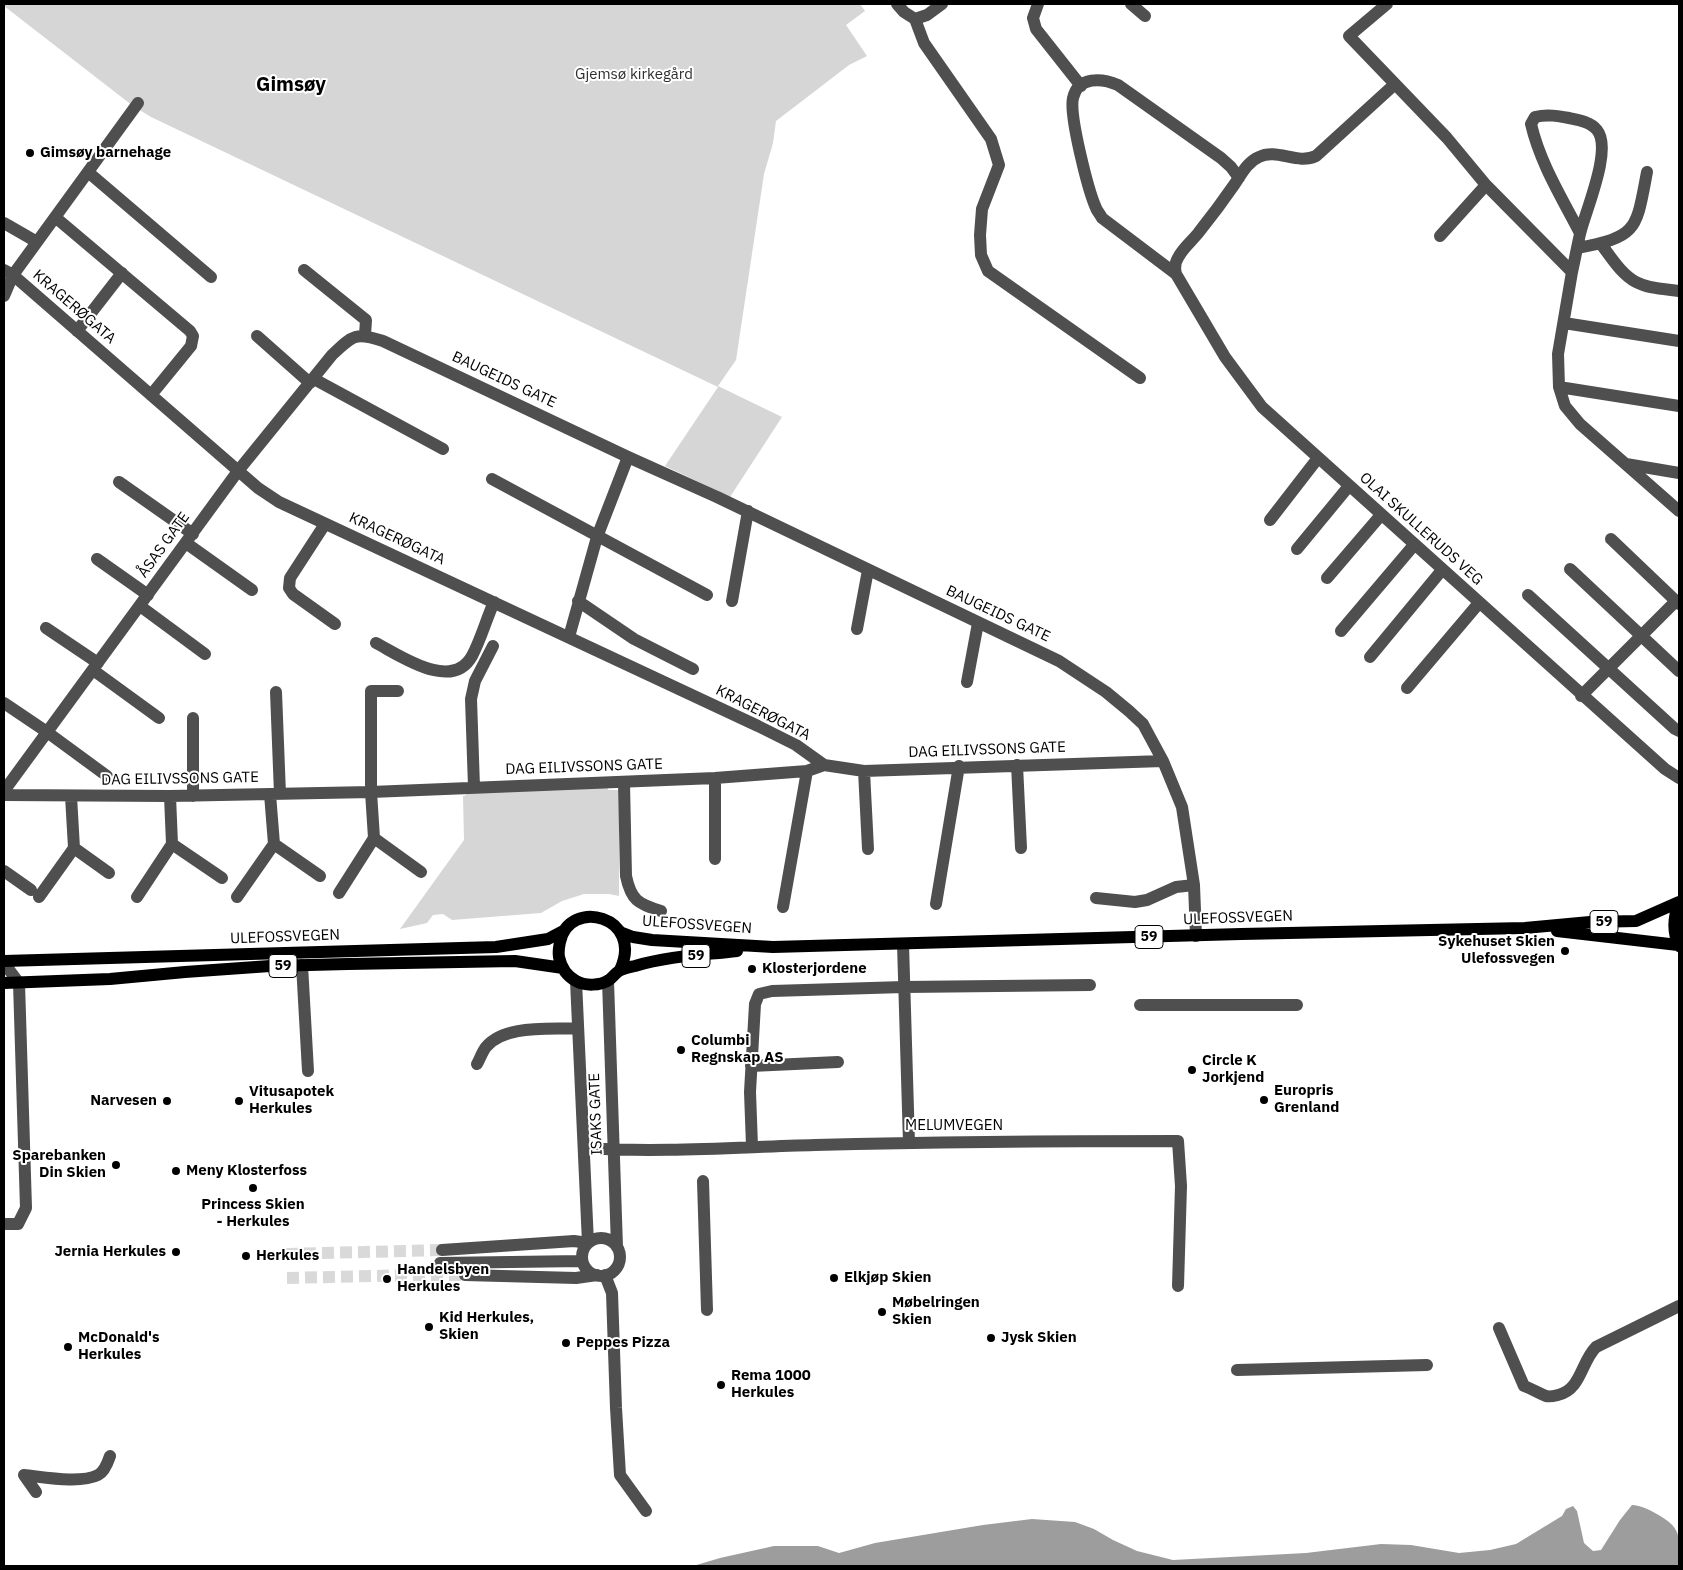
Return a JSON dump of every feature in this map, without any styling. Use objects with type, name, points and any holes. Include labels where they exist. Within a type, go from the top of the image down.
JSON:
[{"type":"main road","name":"ULEFOSSVEGEN","points":[[620,932],[652,940],[773,947],[1525,928],[1590,922],[1636,921],[1679,902]]},
{"type":"main road","name":"59","points":[[1679,902],[1674,916],[1674,931],[1679,945]]},
{"type":"main road","name":"59","points":[[565,930],[576,921],[588,917],[596,917],[608,920],[620,932]]},
{"type":"main road","name":"ULEFOSSVEGEN","points":[[1525,928],[1679,945]]},
{"type":"main road","name":"ULEFOSSVEGEN","points":[[4,962],[496,947],[548,939],[565,930]]},
{"type":"main road","points":[[565,930],[561,935],[558,952],[563,968],[576,981],[594,985],[608,981]]},
{"type":"main road","points":[[620,932],[624,939],[626,950],[625,960],[620,970]]},
{"type":"main road","name":"ULEFOSSVEGEN","points":[[620,970],[652,961],[773,947]]},
{"type":"main road","name":"ULEFOSSVEGEN","points":[[4,984],[110,979],[185,972],[302,965],[496,960],[532,962],[563,968]]},
{"type":"main road","name":"59","points":[[608,981],[620,970]]},
{"type":"street","points":[[897,4],[904,12],[915,18],[924,43],[991,139],[1000,165],[982,209],[980,255],[988,270],[1140,378]]},
{"type":"street","points":[[915,18],[927,15],[942,4]]},
{"type":"street","points":[[1038,4],[1033,18],[1036,29],[1081,86]]},
{"type":"street","points":[[1132,4],[1145,16]]},
{"type":"street","points":[[1387,4],[1349,36],[1447,138],[1486,185],[1572,272]]},
{"type":"street","points":[[1176,274],[1102,218],[1096,208],[1085,172],[1073,120],[1073,96],[1081,86],[1099,79],[1118,85],[1221,158],[1239,178]]},
{"type":"street","points":[[1176,274],[1176,262],[1180,254],[1200,231],[1250,163],[1266,154],[1302,159],[1316,156],[1395,84]]},
{"type":"street","points":[[4,296],[8,272],[37,242],[138,103]]},
{"type":"street","points":[[1580,233],[1542,158],[1532,124],[1535,117],[1545,115],[1590,123],[1598,130],[1601,136],[1602,154],[1600,171],[1580,233],[1558,354],[1559,387],[1565,406],[1580,424],[1679,511]]},
{"type":"street","points":[[88,172],[211,277]]},
{"type":"street","points":[[1577,248],[1601,244],[1626,233],[1635,224],[1640,211],[1647,172]]},
{"type":"street","points":[[1440,236],[1486,185]]},
{"type":"street","points":[[55,217],[190,331],[193,336],[191,346],[151,395]]},
{"type":"street","points":[[4,223],[37,242]]},
{"type":"street","points":[[1601,244],[1620,268],[1636,282],[1650,287],[1679,291]]},
{"type":"street","points":[[304,270],[366,320],[365,335]]},
{"type":"street","name":"KRAGERØGATA","points":[[8,272],[238,472],[279,502],[796,745],[824,764]]},
{"type":"street","points":[[77,331],[122,273]]},
{"type":"street","name":"OLAI SKULLERUDS VEG","points":[[1176,274],[1225,357],[1262,407],[1581,696],[1665,769],[1679,778]]},
{"type":"street","points":[[1564,323],[1679,341]]},
{"type":"street","name":"ÅSAS GATE","points":[[4,791],[238,472],[332,355],[350,338],[365,335]]},
{"type":"street","name":"BAUGEIDS GATE","points":[[365,335],[383,341],[628,457],[748,511],[1059,661],[1106,692],[1143,724],[1163,761],[1182,807],[1194,885],[1196,936]]},
{"type":"street","points":[[257,336],[312,381],[443,449]]},
{"type":"street","points":[[1559,387],[1679,406]]},
{"type":"street","points":[[569,637],[598,537],[628,457]]},
{"type":"street","points":[[1270,520],[1318,458]]},
{"type":"street","points":[[1626,464],[1679,473]]},
{"type":"street","points":[[492,479],[707,595]]},
{"type":"street","points":[[119,482],[252,590]]},
{"type":"street","points":[[1297,549],[1349,486]]},
{"type":"street","points":[[732,601],[748,511]]},
{"type":"street","points":[[1326,578],[1381,515]]},
{"type":"street","points":[[325,524],[290,578],[289,588],[293,594],[335,624]]},
{"type":"street","points":[[1581,696],[1678,602],[1610,539]]},
{"type":"street","points":[[1341,631],[1414,545]]},
{"type":"street","points":[[97,559],[148,595]]},
{"type":"street","points":[[1570,569],[1679,671]]},
{"type":"street","points":[[857,629],[868,570]]},
{"type":"street","points":[[1370,657],[1442,570]]},
{"type":"street","points":[[1528,596],[1679,731]]},
{"type":"street","points":[[578,601],[634,639],[693,669]]},
{"type":"street","points":[[376,643],[428,669],[441,672],[454,671],[471,657],[494,602]]},
{"type":"street","points":[[1407,688],[1479,603]]},
{"type":"street","points":[[140,606],[205,654]]},
{"type":"street","points":[[967,682],[978,622]]},
{"type":"street","points":[[46,628],[159,718]]},
{"type":"street","points":[[474,787],[472,688],[493,646]]},
{"type":"street","points":[[340,893],[374,838],[371,792],[371,691],[398,691]]},
{"type":"street","points":[[237,897],[274,844],[276,692]]},
{"type":"street","points":[[4,703],[108,776]]},
{"type":"street","points":[[193,796],[194,718]]},
{"type":"street","name":"DAG EILIVSSONS GATE","points":[[4,795],[193,796],[371,792],[715,778],[807,771],[824,764],[864,770],[1163,761]]},
{"type":"street","points":[[1017,765],[1021,848]]},
{"type":"street","points":[[936,904],[959,766]]},
{"type":"street","points":[[864,770],[868,850]]},
{"type":"street","points":[[782,907],[807,771]]},
{"type":"street","points":[[715,778],[715,859]]},
{"type":"street","points":[[624,783],[626,876],[629,889],[633,898],[640,903],[661,910]]},
{"type":"street","points":[[4,870],[35,893],[74,848],[71,796]]},
{"type":"street","points":[[137,897],[172,844],[170,796]]},
{"type":"street","points":[[374,838],[421,872]]},
{"type":"street","points":[[172,844],[222,878]]},
{"type":"street","points":[[274,844],[320,876]]},
{"type":"street","points":[[74,848],[109,873]]},
{"type":"street","points":[[1096,898],[1135,902],[1147,900],[1176,887],[1194,885]]},
{"type":"street","points":[[903,944],[908,1143]]},
{"type":"street","points":[[4,962],[19,983],[26,1208],[18,1224],[4,1224]]},
{"type":"street","points":[[302,965],[308,1071]]},
{"type":"street","name":"ISAKS GATE","points":[[576,981],[588,1243],[576,1261]]},
{"type":"street","name":"ISAKS GATE","points":[[601,1275],[612,1272],[619,1263],[613,1150],[608,981]]},
{"type":"street","points":[[752,1146],[751,1066],[755,1004],[759,994],[772,991],[904,986],[1090,986]]},
{"type":"street","points":[[1140,1005],[1297,1005]]},
{"type":"street","points":[[477,1064],[486,1048],[498,1037],[518,1031],[578,1028]]},
{"type":"street","points":[[751,1066],[838,1062]]},
{"type":"street","name":"MELUMVEGEN","points":[[584,1148],[676,1151],[752,1146],[1178,1141],[1181,1186],[1178,1286]]},
{"type":"street","points":[[702,1181],[707,1310]]},
{"type":"street","points":[[617,1247],[612,1242],[596,1239],[588,1243],[574,1241],[441,1256],[576,1261],[601,1275],[612,1293],[620,1475],[646,1511]]},
{"type":"street","points":[[465,1275],[576,1278],[601,1275]]},
{"type":"street","points":[[1499,1328],[1524,1386],[1548,1397],[1560,1395],[1572,1388],[1596,1347],[1679,1306]]},
{"type":"street","points":[[1237,1370],[1427,1365]]},
{"type":"street","points":[[36,1492],[24,1475],[79,1480],[99,1475],[108,1463],[110,1456]]},
{"type":"green space","name":"Gjemsø kirkegård","points":[[4,4],[860,4],[865,11],[846,25],[867,56],[849,65],[776,121],[773,143],[764,174],[736,360],[718,386],[782,417],[730,497],[665,466],[718,387],[151,117],[133,106],[4,6]]},
{"type":"green space","points":[[607,782],[608,790],[619,790],[619,896],[584,894],[562,901],[541,913],[452,920],[443,914],[433,915],[427,923],[400,929],[464,840],[463,796],[467,795],[455,788]]},
{"type":"shaded area","points":[[1632,1505],[1641,1506],[1664,1518],[1675,1529],[1679,1540],[1678,1566],[693,1566],[774,1546],[818,1546],[839,1553],[875,1543],[1032,1519],[1075,1522],[1094,1529],[1137,1551],[1173,1560],[1306,1553],[1381,1544],[1411,1545],[1459,1553],[1490,1550],[1516,1544],[1562,1516],[1566,1509],[1573,1506],[1577,1511],[1584,1543],[1593,1551],[1601,1550]]},
{"type":"tunnel","points":[[286,1254],[442,1250]]},
{"type":"tunnel","points":[[287,1278],[465,1275]]},
{"type":"place","name":"Gimsøy barnehage","points":[[30,153]]},
{"type":"place","name":"Sykehuset Skien Ulefossvegen","points":[[1565,951]]},
{"type":"place","name":"Klosterjordene","points":[[752,969]]},
{"type":"place","name":"Columbi Regnskap AS","points":[[681,1050]]},
{"type":"place","name":"Circle K Jorkjend","points":[[1192,1070]]},
{"type":"place","name":"Europris Grenland","points":[[1264,1100]]},
{"type":"place","name":"Narvesen","points":[[167,1101]]},
{"type":"place","name":"Vitusapotek Herkules","points":[[239,1101]]},
{"type":"place","name":"Sparebanken Din Skien","points":[[116,1165]]},
{"type":"place","name":"Meny Klosterfoss","points":[[176,1171]]},
{"type":"place","name":"Princess Skien - Herkules","points":[[253,1188]]},
{"type":"place","name":"Jernia Herkules","points":[[176,1252]]},
{"type":"place","name":"Herkules","points":[[246,1256]]},
{"type":"place","name":"Elkjøp Skien","points":[[834,1278]]},
{"type":"place","name":"Handelsbyen Herkules","points":[[387,1279]]},
{"type":"place","name":"Møbelringen Skien","points":[[882,1312]]},
{"type":"place","name":"Kid Herkules, Skien","points":[[429,1327]]},
{"type":"place","name":"Jysk Skien","points":[[991,1338]]},
{"type":"place","name":"Peppes Pizza","points":[[566,1343]]},
{"type":"place","name":"McDonald's Herkules","points":[[68,1347]]},
{"type":"place","name":"Rema 1000 Herkules","points":[[721,1385]]},
{"type":"district","name":"Gimsøy","points":[[291,85]]}]
